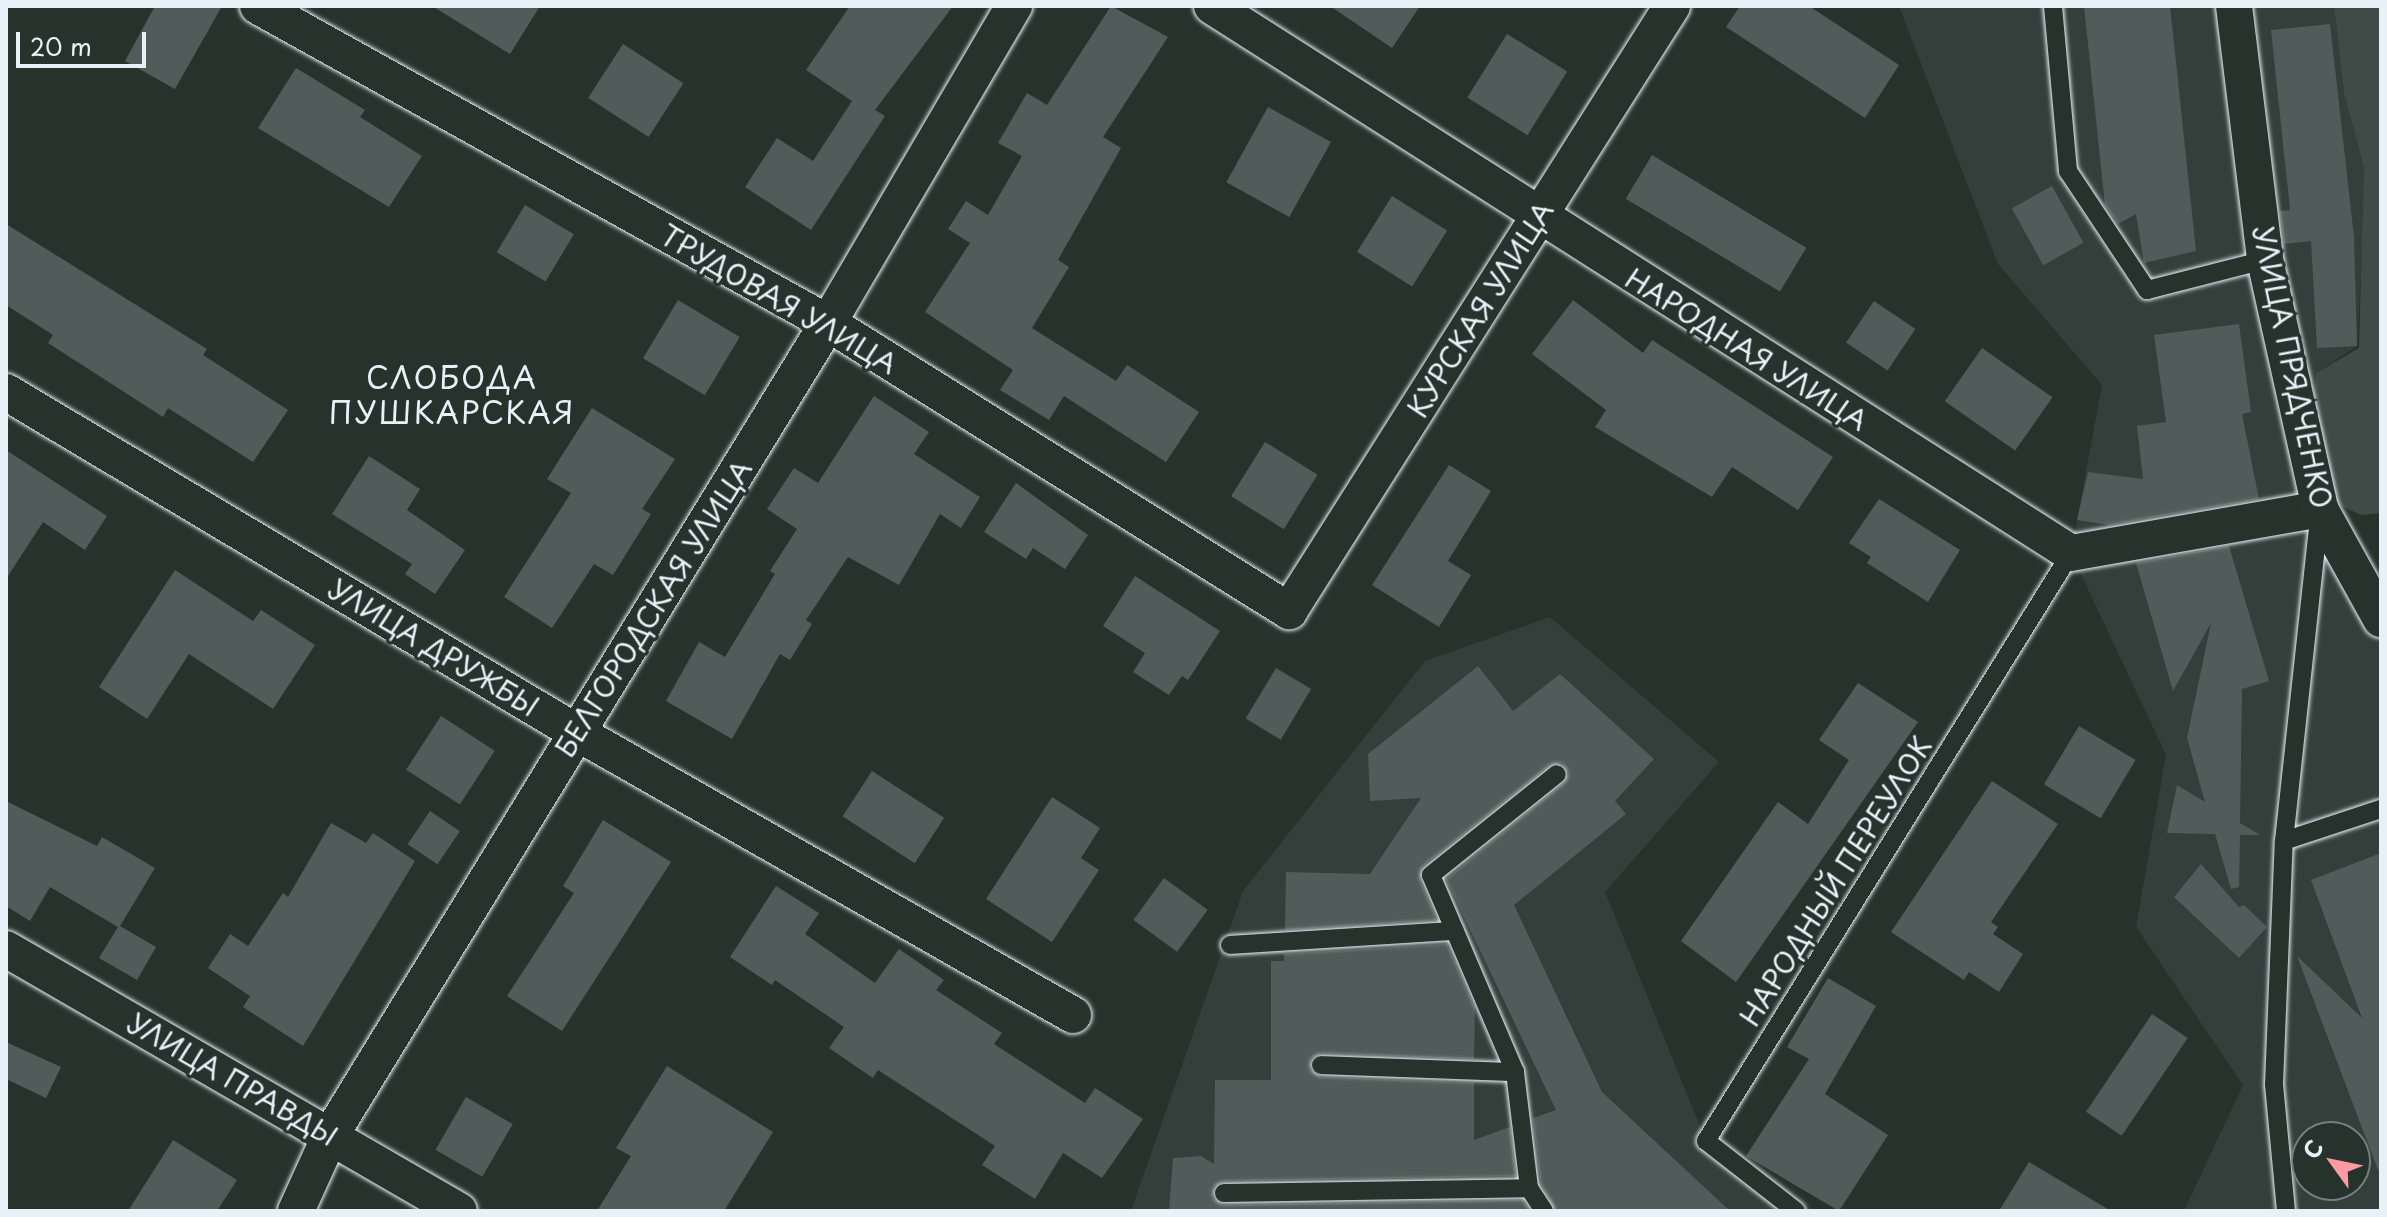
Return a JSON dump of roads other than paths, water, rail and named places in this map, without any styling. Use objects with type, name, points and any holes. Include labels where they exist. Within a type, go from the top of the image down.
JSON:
[{"type":"street","name":"ТРУДОВАЯ УЛИЦА","points":[[258,6],[828,323],[1289,611]]},
{"type":"street","name":"БЕЛГОРОДСКАЯ УЛИЦА","points":[[296,1211],[330,1136],[828,323],[1014,6]]},
{"type":"street","name":"НАРОДНАЯ УЛИЦА","points":[[1212,6],[1538,217],[2071,553]]},
{"type":"street","name":"КУРСКАЯ УЛИЦА","points":[[1289,611],[1672,6]]},
{"type":"street","name":"УЛИЦА ПРЯДЧЕНКО","points":[[2234,6],[2265,260],[2320,509],[2381,619]]},
{"type":"street","name":"УЛИЦА ДРУЖБЫ","points":[[6,392],[576,732],[1073,1015]]},
{"type":"street","points":[[2071,553],[2320,509]]},
{"type":"street","name":"УЛИЦА ПРАВДЫ","points":[[6,949],[459,1211]]},
{"type":"lane","points":[[2053,6],[2068,171],[2147,290],[2265,260]]},
{"type":"lane","points":[[2286,1211],[2274,1085],[2284,841],[2320,509]]},
{"type":"lane","name":"НАРОДНЫЙ ПЕРЕУЛОК","points":[[1796,1211],[1706,1141],[2071,553]]},
{"type":"lane","points":[[1544,1211],[1529,1188],[1515,1072],[1431,875],[1557,774]]},
{"type":"lane","points":[[2284,841],[2381,809]]},
{"type":"lane","points":[[1230,945],[1455,931]]},
{"type":"lane","points":[[1321,1065],[1515,1072]]},
{"type":"lane","points":[[1224,1193],[1529,1188]]},
{"type":"district","name":"СЛОБОДА ПУШКАРСКАЯ","points":[[452,394]]}]
